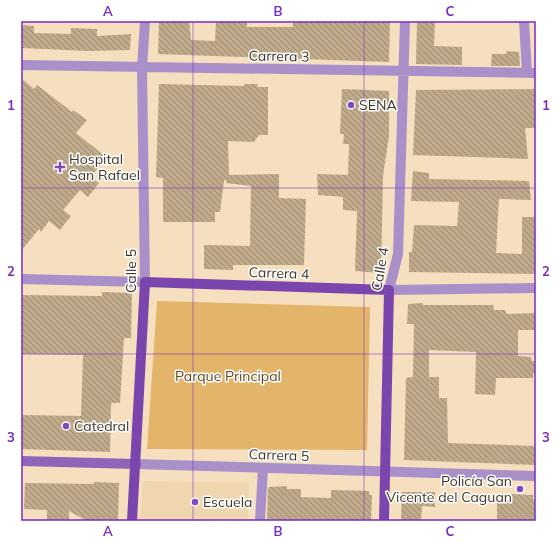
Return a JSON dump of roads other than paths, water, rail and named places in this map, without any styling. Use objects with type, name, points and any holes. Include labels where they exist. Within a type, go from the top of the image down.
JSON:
[{"type":"main road","name":"Carrera 4","points":[[145,282],[389,290]]},
{"type":"main road","name":"Calle 5","points":[[132,521],[145,282]]},
{"type":"main road","name":"Calle 4","points":[[384,521],[389,290]]},
{"type":"main road","name":"Carrera 5","points":[[21,461],[136,464]]},
{"type":"street","name":"Calle 5","points":[[145,21],[142,68],[145,282]]},
{"type":"street","name":"Calle 4","points":[[389,290],[398,254],[405,21]]},
{"type":"street","points":[[524,21],[532,72]]},
{"type":"street","name":"Carrera 3","points":[[21,65],[142,68],[532,72]]},
{"type":"street","name":"Carrera 4","points":[[21,279],[145,282]]},
{"type":"street","name":"Carrera 4","points":[[389,290],[536,288]]},
{"type":"street","name":"Carrera 5","points":[[136,464],[536,476]]},
{"type":"street","points":[[260,521],[263,468]]},
{"type":"place","name":"SENA","points":[[351,105]]},
{"type":"place","name":"Hospital San Rafael","points":[[60,167]]},
{"type":"place","name":"Catedral","points":[[66,426]]},
{"type":"place","name":"Policía San Vicente del Caguan","points":[[520,489]]},
{"type":"place","name":"Escuela","points":[[195,502]]},
{"type":"park label","name":"Parque Principal","points":[[228,376]]}]
